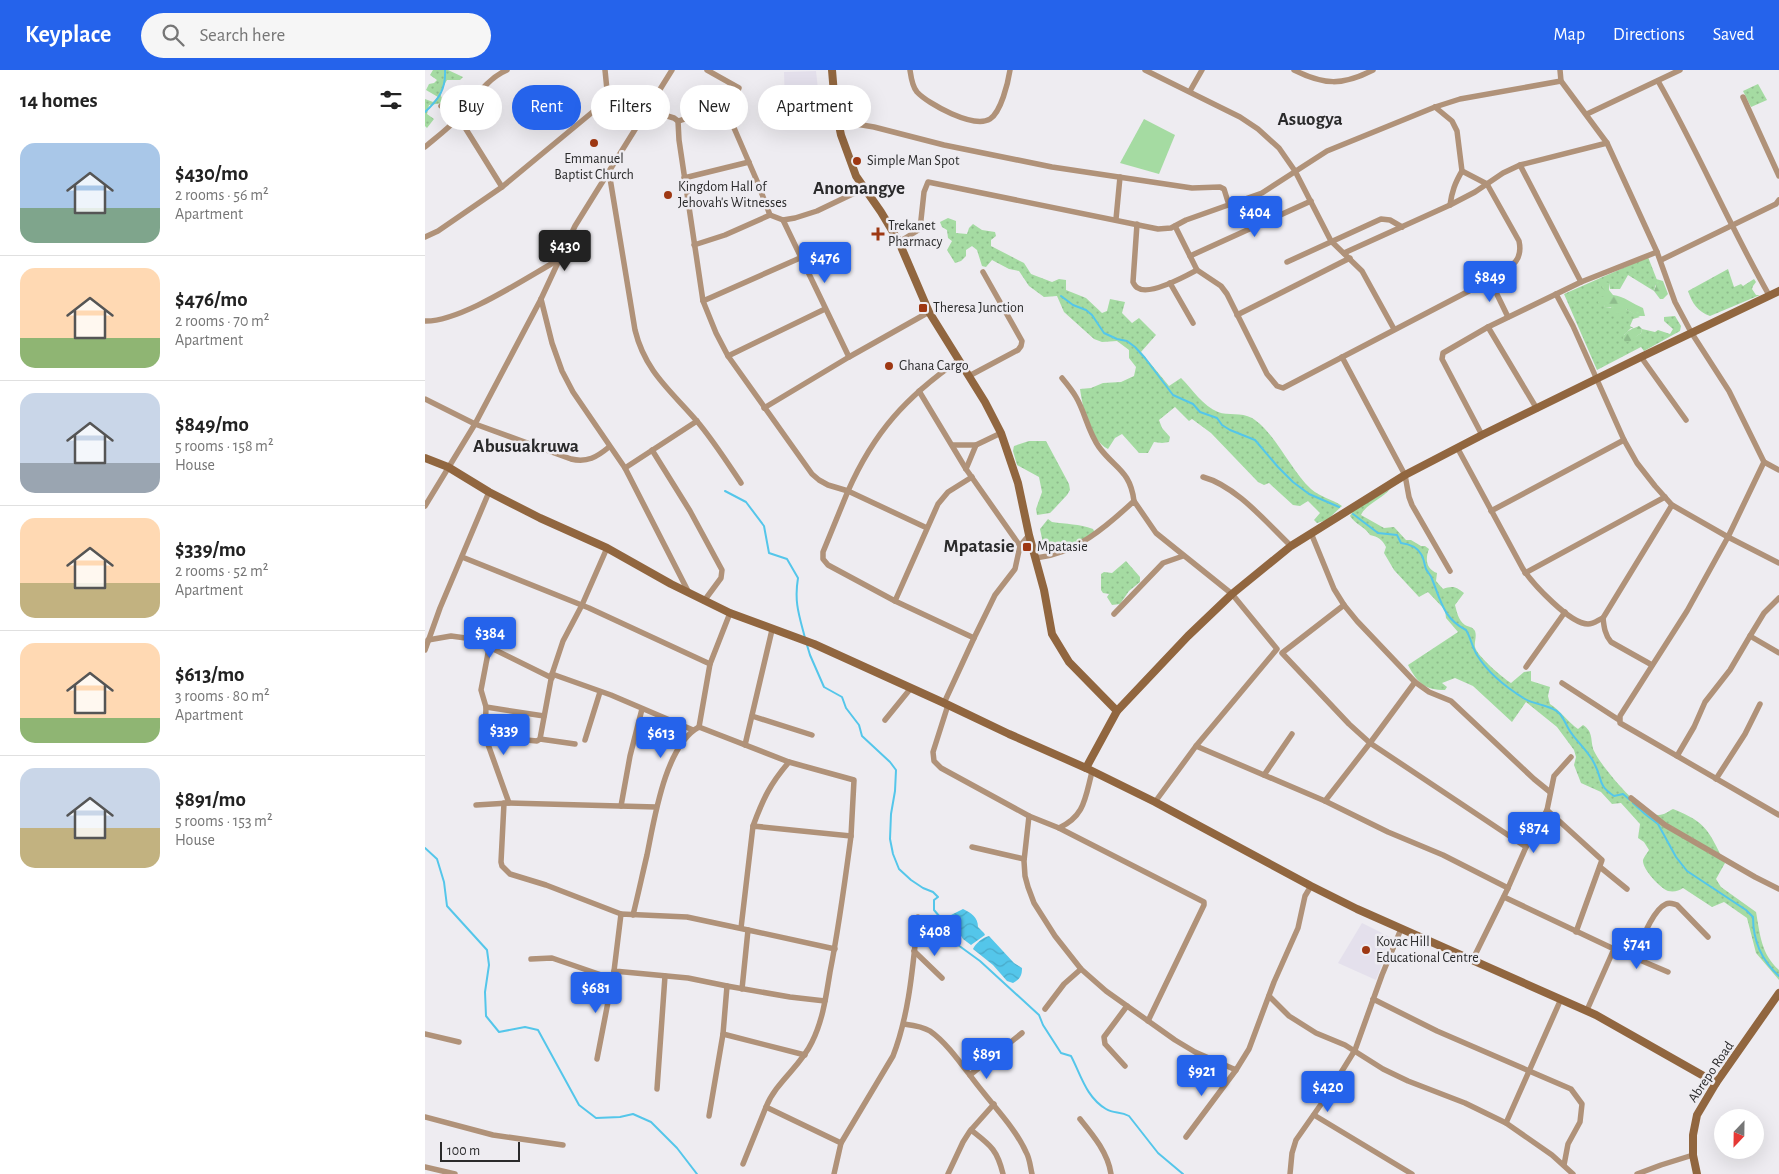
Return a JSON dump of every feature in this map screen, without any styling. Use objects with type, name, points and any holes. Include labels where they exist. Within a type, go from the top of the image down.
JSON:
[{"type":"street","points":[[486,85],[500,73],[507,70]]},
{"type":"street","points":[[605,70],[606,85]]},
{"type":"street","points":[[663,85],[672,70]]},
{"type":"street","points":[[707,70],[734,85]]},
{"type":"street","points":[[831,70],[833,85]]},
{"type":"street","points":[[910,70],[917,92],[939,108],[952,114],[981,122],[991,118],[997,110],[1010,70]]},
{"type":"street","points":[[1145,70],[1190,91],[1240,118],[1258,129],[1279,148],[1295,171],[1331,241],[1362,270],[1394,329]]},
{"type":"street","points":[[1190,91],[1202,70]]},
{"type":"street","points":[[1293,70],[1314,80],[1333,82],[1362,76],[1373,70]]},
{"type":"street","points":[[1560,70],[1561,81],[1607,143],[1661,260],[1675,302],[1691,332],[1729,391],[1764,462],[1779,470]]},
{"type":"street","points":[[1587,114],[1680,70]]},
{"type":"street","points":[[899,242],[920,228],[924,192],[929,182],[1159,229],[1171,228],[1186,220],[1262,193],[1327,151],[1435,107],[1460,99],[1561,81]]},
{"type":"street","points":[[1658,81],[1769,295]]},
{"type":"street","points":[[1743,97],[1779,176]]},
{"type":"street","points":[[1435,107],[1452,121],[1457,131],[1462,171],[1454,183],[1450,205]]},
{"type":"street","points":[[425,237],[438,231],[502,187],[591,113]]},
{"type":"street","points":[[670,117],[678,121],[684,178],[703,301],[728,356],[812,474],[828,485],[848,491],[927,528]]},
{"type":"street","points":[[871,126],[944,145],[1043,165],[1192,188],[1220,186],[1224,189],[1229,206]]},
{"type":"street","points":[[425,146],[444,130]]},
{"type":"street","points":[[466,130],[502,187]]},
{"type":"street","points":[[425,506],[475,424],[541,299],[575,226],[635,130]]},
{"type":"street","points":[[735,130],[770,215]]},
{"type":"street","points":[[841,130],[847,156],[855,176],[881,212],[899,242],[929,312],[985,402],[1001,433],[1017,483],[1036,558],[1052,634],[1059,648],[1082,677],[1117,711]]},
{"type":"street","points":[[1344,253],[1450,205],[1520,165],[1607,143]]},
{"type":"street","points":[[684,178],[749,162]]},
{"type":"street","points":[[1520,165],[1581,282]]},
{"type":"street","points":[[1175,226],[1197,270],[1221,286],[1267,374],[1283,388],[1490,280],[1520,257],[1519,241],[1487,184],[1462,171]]},
{"type":"street","points":[[609,172],[638,344],[650,368],[665,388],[697,421],[741,483]]},
{"type":"street","points":[[1115,219],[1120,177]]},
{"type":"street","points":[[694,245],[725,235],[770,215],[783,220],[817,211],[863,189]]},
{"type":"street","points":[[1661,260],[1776,204],[1779,200]]},
{"type":"street","points":[[1190,256],[1311,201]]},
{"type":"street","points":[[1287,262],[1381,219],[1390,220],[1402,227]]},
{"type":"street","points":[[783,220],[849,357]]},
{"type":"street","points":[[1137,224],[1133,282],[1139,289],[1144,290],[1170,283],[1197,270]]},
{"type":"street","points":[[1482,435],[1442,359],[1443,353],[1488,327],[1581,282],[1657,252]]},
{"type":"street","points":[[425,321],[454,316],[501,292],[560,258]]},
{"type":"street","points":[[703,301],[801,258]]},
{"type":"street","points":[[1237,315],[1349,258]]},
{"type":"street","points":[[969,376],[1018,350],[1022,341],[983,272]]},
{"type":"street","points":[[1490,280],[1509,317]]},
{"type":"street","points":[[1170,283],[1193,323]]},
{"type":"street","points":[[1059,828],[1074,820],[1080,812],[1089,770],[1117,711],[1188,636],[1232,594],[1291,546],[1405,476],[1482,435],[1537,410],[1596,378],[1779,291]]},
{"type":"street","points":[[1556,294],[1624,440],[1637,463],[1665,497],[1672,505],[1728,537],[1779,562]]},
{"type":"street","points":[[541,299],[552,343],[562,371],[573,392],[625,468],[689,593]]},
{"type":"street","points":[[728,356],[825,309]]},
{"type":"street","points":[[764,408],[929,312]]},
{"type":"street","points":[[1488,327],[1537,410]]},
{"type":"street","points":[[1342,357],[1405,476],[1412,505],[1450,571]]},
{"type":"street","points":[[1641,357],[1686,420]]},
{"type":"street","points":[[959,360],[919,391],[876,438],[848,491],[823,552],[823,559],[828,565],[895,601],[974,638]]},
{"type":"street","points":[[1062,378],[1076,397],[1098,446],[1128,479],[1133,490],[1134,501],[1156,533],[1232,594],[1279,651],[1349,724],[1370,743],[1526,847]]},
{"type":"street","points":[[919,391],[953,445],[966,470],[1020,546]]},
{"type":"street","points":[[425,399],[475,424],[577,461],[596,458],[609,447]]},
{"type":"street","points":[[625,468],[697,421]]},
{"type":"street","points":[[953,445],[976,445],[1001,433]]},
{"type":"street","points":[[1491,511],[1624,440]]},
{"type":"street","points":[[966,470],[976,445]]},
{"type":"street","points":[[1458,449],[1525,572],[1565,612],[1580,622],[1587,624],[1603,618],[1672,505]]},
{"type":"street","points":[[652,450],[690,511],[722,570],[721,578],[704,600]]},
{"type":"street","points":[[425,458],[448,467],[489,492],[540,518],[607,548],[730,613],[814,644],[1089,770],[1155,802],[1311,886],[1401,929],[1587,1010],[1716,1083]]},
{"type":"street","points":[[1619,720],[1619,716],[1687,611],[1728,537],[1764,462]]},
{"type":"street","points":[[895,601],[927,528],[943,498],[972,477]]},
{"type":"street","points":[[1203,477],[1232,491],[1291,546]]},
{"type":"street","points":[[425,650],[461,557],[489,492]]},
{"type":"street","points":[[1525,572],[1665,497]]},
{"type":"street","points":[[1036,558],[1058,554],[1095,535],[1134,501]]},
{"type":"street","points":[[1311,533],[1333,590],[1343,605],[1415,682],[1429,692],[1451,701],[1550,792]]},
{"type":"street","points":[[1029,535],[1020,546],[1015,569],[995,595],[974,638],[946,704],[933,752],[934,762],[941,768],[1029,816],[1059,828],[1204,902],[1148,1021]]},
{"type":"street","points":[[540,739],[552,676],[563,641],[582,605],[607,548]]},
{"type":"street","points":[[1114,614],[1163,563],[1183,556]]},
{"type":"street","points":[[461,557],[582,605],[710,664]]},
{"type":"street","points":[[1677,756],[1694,727],[1705,702],[1730,670],[1764,613],[1779,598]]},
{"type":"street","points":[[1155,802],[1196,746],[1279,651],[1343,605]]},
{"type":"street","points":[[1526,667],[1565,612]]},
{"type":"street","points":[[633,915],[656,807],[671,762],[684,740],[696,729],[710,664],[730,613]]},
{"type":"street","points":[[1603,618],[1607,638],[1611,642],[1652,665]]},
{"type":"street","points":[[745,745],[772,630]]},
{"type":"street","points":[[428,640],[451,636],[473,639],[552,676],[789,762],[854,780],[851,836],[835,948],[820,1024],[805,1055],[772,1095],[743,1164]]},
{"type":"street","points":[[1750,636],[1779,653]]},
{"type":"street","points":[[489,648],[481,690],[485,707],[485,736],[507,803],[501,862],[505,869],[518,876],[621,914],[687,917],[835,948]]},
{"type":"street","points":[[1325,801],[1415,682]]},
{"type":"street","points":[[1562,683],[1619,720],[1620,723],[1779,815]]},
{"type":"street","points":[[885,720],[911,688]]},
{"type":"street","points":[[585,740],[599,692]]},
{"type":"street","points":[[1716,779],[1745,734],[1760,704]]},
{"type":"street","points":[[485,707],[544,716]]},
{"type":"street","points":[[621,806],[642,709]]},
{"type":"street","points":[[752,716],[812,735]]},
{"type":"street","points":[[1263,775],[1292,734]]},
{"type":"street","points":[[485,736],[537,741],[540,739],[575,744]]},
{"type":"street","points":[[1196,746],[1325,801],[1388,832],[1443,855],[1508,888]]},
{"type":"street","points":[[1473,959],[1526,847],[1547,810],[1554,776],[1571,757]]},
{"type":"street","points":[[742,989],[744,929],[753,826],[767,791],[789,762]]},
{"type":"street","points":[[1631,798],[1665,824],[1779,889]]},
{"type":"street","points":[[477,805],[507,803],[656,807]]},
{"type":"street","points":[[1547,810],[1601,858],[1602,862],[1576,932]]},
{"type":"street","points":[[1029,816],[1024,859],[1025,876],[1034,904],[1055,936],[1081,969],[1091,980],[1195,1052],[1236,1070]]},
{"type":"street","points":[[753,826],[851,836]]},
{"type":"street","points":[[973,847],[1024,859]]},
{"type":"street","points":[[1600,867],[1627,889]]},
{"type":"street","points":[[1186,1138],[1249,1050],[1269,996],[1296,934],[1305,896],[1311,886]]},
{"type":"street","points":[[1503,897],[1614,950],[1669,972]]},
{"type":"street","points":[[1634,958],[1653,917],[1666,903],[1677,905],[1708,937]]},
{"type":"street","points":[[597,1059],[613,979],[621,914]]},
{"type":"street","points":[[834,1174],[841,1143],[893,1056],[904,1024],[918,917]]},
{"type":"street","points":[[1289,1174],[1296,1140],[1314,1116],[1355,1050],[1401,929]]},
{"type":"street","points":[[1587,1010],[1614,950]]},
{"type":"street","points":[[914,952],[942,978]]},
{"type":"street","points":[[531,959],[552,958],[613,979]]},
{"type":"street","points":[[1045,1009],[1064,984],[1081,969]]},
{"type":"street","points":[[613,971],[688,978],[742,989],[825,1002]]},
{"type":"street","points":[[657,1089],[665,976]]},
{"type":"street","points":[[709,1116],[723,1034],[727,986]]},
{"type":"street","name":"Abrepo Road","points":[[1697,1174],[1693,1155],[1693,1135],[1697,1115],[1716,1083],[1779,993]]},
{"type":"street","points":[[1269,996],[1289,1016],[1303,1026],[1355,1050],[1383,1069],[1408,1081],[1465,1103],[1507,1123],[1541,1146],[1565,1165],[1573,1174]]},
{"type":"street","points":[[1373,999],[1437,1031],[1571,1089],[1582,1104],[1580,1122],[1567,1144],[1565,1165]]},
{"type":"street","points":[[1507,1123],[1561,999]]},
{"type":"street","points":[[1125,1066],[1105,1044],[1105,1037],[1127,1006]]},
{"type":"street","points":[[904,1024],[917,1026],[929,1031],[939,1039],[970,1075],[994,1104],[1026,1152],[1030,1162],[1031,1174]]},
{"type":"street","points":[[425,1034],[459,1042]]},
{"type":"street","points":[[723,1034],[805,1055]]},
{"type":"street","points":[[970,1075],[1022,1034]]},
{"type":"street","points":[[948,1174],[963,1142],[994,1104]]},
{"type":"street","points":[[766,1107],[841,1143]]},
{"type":"street","points":[[1314,1116],[1413,1174]]},
{"type":"street","points":[[425,1117],[493,1135],[563,1145]]},
{"type":"street","points":[[1080,1119],[1104,1152],[1111,1174]]},
{"type":"street","points":[[971,1130],[994,1150],[999,1158],[1003,1174]]},
{"type":"street","points":[[1637,1174],[1661,1164],[1693,1155]]},
{"type":"street","points":[[425,1167],[455,1174]]},
{"type":"shaded area","points":[[816,71],[818,85],[784,85],[784,72]]},
{"type":"shaded area","name":"Kovac Hill Educational Centre","points":[[1362,923],[1392,938],[1376,980],[1338,963]]},
{"type":"green space","points":[[433,70],[448,70],[463,77],[460,80],[447,80],[444,85],[440,85],[440,103],[429,105],[427,114],[434,119],[427,128],[425,126],[425,99],[433,102],[438,97],[426,90],[429,84],[437,80],[430,75]]},
{"type":"green space","points":[[1758,84],[1767,100],[1751,107],[1743,91]]},
{"type":"green space","points":[[1144,119],[1175,135],[1159,174],[1120,163]]},
{"type":"green space","points":[[948,218],[956,221],[956,233],[967,234],[973,224],[982,230],[995,232],[996,236],[991,240],[991,246],[1024,263],[1031,274],[1052,282],[1059,279],[1066,280],[1066,290],[1086,298],[1102,313],[1107,311],[1110,299],[1125,302],[1122,313],[1132,323],[1139,318],[1156,335],[1141,352],[1169,386],[1181,378],[1203,402],[1218,412],[1252,418],[1268,432],[1296,472],[1311,489],[1342,506],[1327,520],[1317,523],[1314,520],[1320,513],[1308,501],[1300,506],[1293,505],[1269,483],[1264,485],[1258,482],[1211,433],[1192,419],[1189,421],[1175,407],[1159,420],[1162,428],[1170,437],[1169,442],[1154,442],[1148,453],[1139,453],[1122,434],[1115,438],[1108,449],[1101,444],[1088,423],[1080,389],[1091,388],[1103,383],[1121,382],[1134,376],[1136,367],[1129,358],[1129,350],[1117,341],[1102,342],[1094,339],[1064,312],[1057,296],[1044,297],[1029,286],[1019,271],[1009,269],[992,260],[986,267],[982,266],[977,250],[972,246],[966,250],[966,256],[961,261],[955,263],[947,250],[952,241],[948,238],[947,230],[942,227],[940,222]]},
{"type":"green space","points":[[1648,257],[1657,280],[1654,291],[1628,275],[1620,289],[1610,289],[1609,283],[1603,298],[1605,307],[1626,309],[1640,317],[1633,319],[1630,326],[1635,329],[1631,328],[1624,335],[1635,337],[1641,333],[1642,329],[1655,332],[1658,330],[1670,334],[1673,329],[1664,321],[1664,317],[1675,316],[1681,326],[1680,331],[1644,351],[1641,347],[1597,370],[1564,294]]},
{"type":"green space","points":[[1728,269],[1734,287],[1741,284],[1743,286],[1754,279],[1756,282],[1752,289],[1756,295],[1760,295],[1710,316],[1696,306],[1688,291]]},
{"type":"green space","points":[[1656,279],[1663,281],[1668,294],[1663,299],[1660,299],[1654,291]]},
{"type":"green space","points":[[1605,282],[1609,283],[1609,290],[1613,295],[1625,298],[1643,308],[1645,316],[1637,316],[1626,309],[1618,314],[1613,313],[1611,307],[1605,307],[1603,303],[1601,305],[1598,303],[1599,297],[1605,297],[1605,291],[1601,287]]},
{"type":"green space","points":[[1639,326],[1642,329],[1641,333],[1629,342],[1625,342],[1623,338],[1625,333]]},
{"type":"green space","points":[[1029,441],[1046,441],[1069,484],[1070,490],[1067,495],[1050,513],[1037,515],[1036,509],[1042,492],[1039,477],[1017,465],[1013,451],[1014,446]]},
{"type":"green space","points":[[1390,489],[1366,508],[1361,515],[1384,528],[1394,527],[1406,540],[1411,540],[1429,549],[1427,563],[1437,573],[1436,581],[1443,589],[1453,587],[1464,593],[1455,605],[1461,621],[1475,631],[1475,647],[1480,656],[1511,683],[1524,672],[1531,671],[1531,681],[1550,687],[1548,696],[1550,704],[1578,729],[1583,725],[1589,731],[1594,751],[1598,758],[1613,778],[1633,799],[1643,808],[1659,815],[1673,809],[1685,814],[1706,829],[1725,863],[1716,879],[1721,887],[1756,912],[1762,943],[1768,957],[1779,970],[1779,980],[1756,953],[1747,918],[1724,902],[1712,907],[1683,888],[1676,891],[1668,891],[1652,878],[1643,864],[1643,859],[1649,850],[1644,842],[1638,838],[1640,824],[1621,803],[1612,804],[1601,792],[1581,783],[1574,765],[1576,757],[1574,750],[1557,727],[1526,702],[1512,722],[1473,686],[1455,678],[1442,683],[1447,687],[1445,690],[1438,690],[1423,685],[1415,677],[1408,665],[1458,632],[1446,618],[1445,610],[1428,592],[1419,597],[1394,570],[1384,553],[1386,547],[1381,540],[1370,535],[1350,516],[1353,511]]},
{"type":"green space","points":[[1048,519],[1052,522],[1088,527],[1093,529],[1095,533],[1067,547],[1049,550],[1044,548],[1040,529]]},
{"type":"green space","points":[[1126,561],[1140,577],[1140,582],[1129,591],[1120,604],[1112,605],[1107,597],[1109,594],[1103,593],[1101,590],[1101,574],[1104,572],[1112,573]]},
{"type":"water","points":[[963,909],[973,916],[977,921],[978,927],[985,935],[971,945],[963,939],[950,918],[951,915]]},
{"type":"water","points":[[989,936],[1014,963],[1022,968],[1020,977],[1013,983],[1007,981],[993,965],[973,949],[979,941]]},
{"type":"waterway","points":[[425,112],[441,93],[445,70]]},
{"type":"waterway","points":[[1061,296],[1092,315],[1104,333],[1127,341],[1135,347],[1173,395],[1193,404],[1200,412],[1217,418],[1222,425],[1230,430],[1255,440],[1293,482],[1309,494],[1339,507]]},
{"type":"waterway","points":[[725,491],[746,502],[764,526],[769,553],[787,559],[798,578],[797,601],[805,638]]},
{"type":"waterway","points":[[1353,514],[1378,533],[1397,535],[1401,543],[1417,549],[1422,556],[1444,608],[1452,620],[1466,630],[1481,662],[1505,685],[1525,699],[1557,711],[1570,732],[1593,761],[1605,789],[1614,796],[1623,794],[1630,800]]},
{"type":"waterway","points":[[807,645],[824,687],[842,697],[846,708],[859,725],[862,736],[896,770],[890,839],[899,869],[911,880],[933,892],[938,897],[934,900],[934,910],[951,930],[958,945],[980,961],[1039,1015],[1043,1025],[1061,1053],[1071,1056],[1093,1098],[1109,1111],[1129,1116],[1158,1153],[1183,1174]]},
{"type":"waterway","points":[[1633,803],[1658,824],[1676,857],[1687,871],[1746,910],[1753,917],[1753,926],[1759,950],[1767,963],[1779,976]]},
{"type":"waterway","points":[[425,848],[437,859],[444,882],[447,906],[487,950],[489,965],[485,992],[486,1016],[499,1032],[525,1027],[538,1030],[579,1105],[596,1118],[620,1117],[633,1114],[651,1122],[677,1148],[697,1174]]},
{"type":"place","name":"Emmanuel Baptist Church","points":[[594,143]]},
{"type":"place","name":"Simple Man Spot","points":[[857,161]]},
{"type":"place","name":"Kingdom Hall of Jehovah's Witnesses","points":[[668,195]]},
{"type":"place","name":"Trekanet Pharmacy","points":[[878,234]]},
{"type":"place","name":"Theresa Junction","points":[[923,308]]},
{"type":"place","name":"Ghana Cargo","points":[[889,366]]},
{"type":"place","name":"Mpatasie","points":[[1027,547]]},
{"type":"place","name":"Kovac Hill Educational Centre","points":[[1366,950]]},
{"type":"district","name":"Asuogya","points":[[1310,119]]},
{"type":"district","name":"Anomangye","points":[[859,188]]},
{"type":"district","name":"Abusuakruwa","points":[[526,446]]},
{"type":"district","name":"Mpatasie","points":[[979,546]]}]
